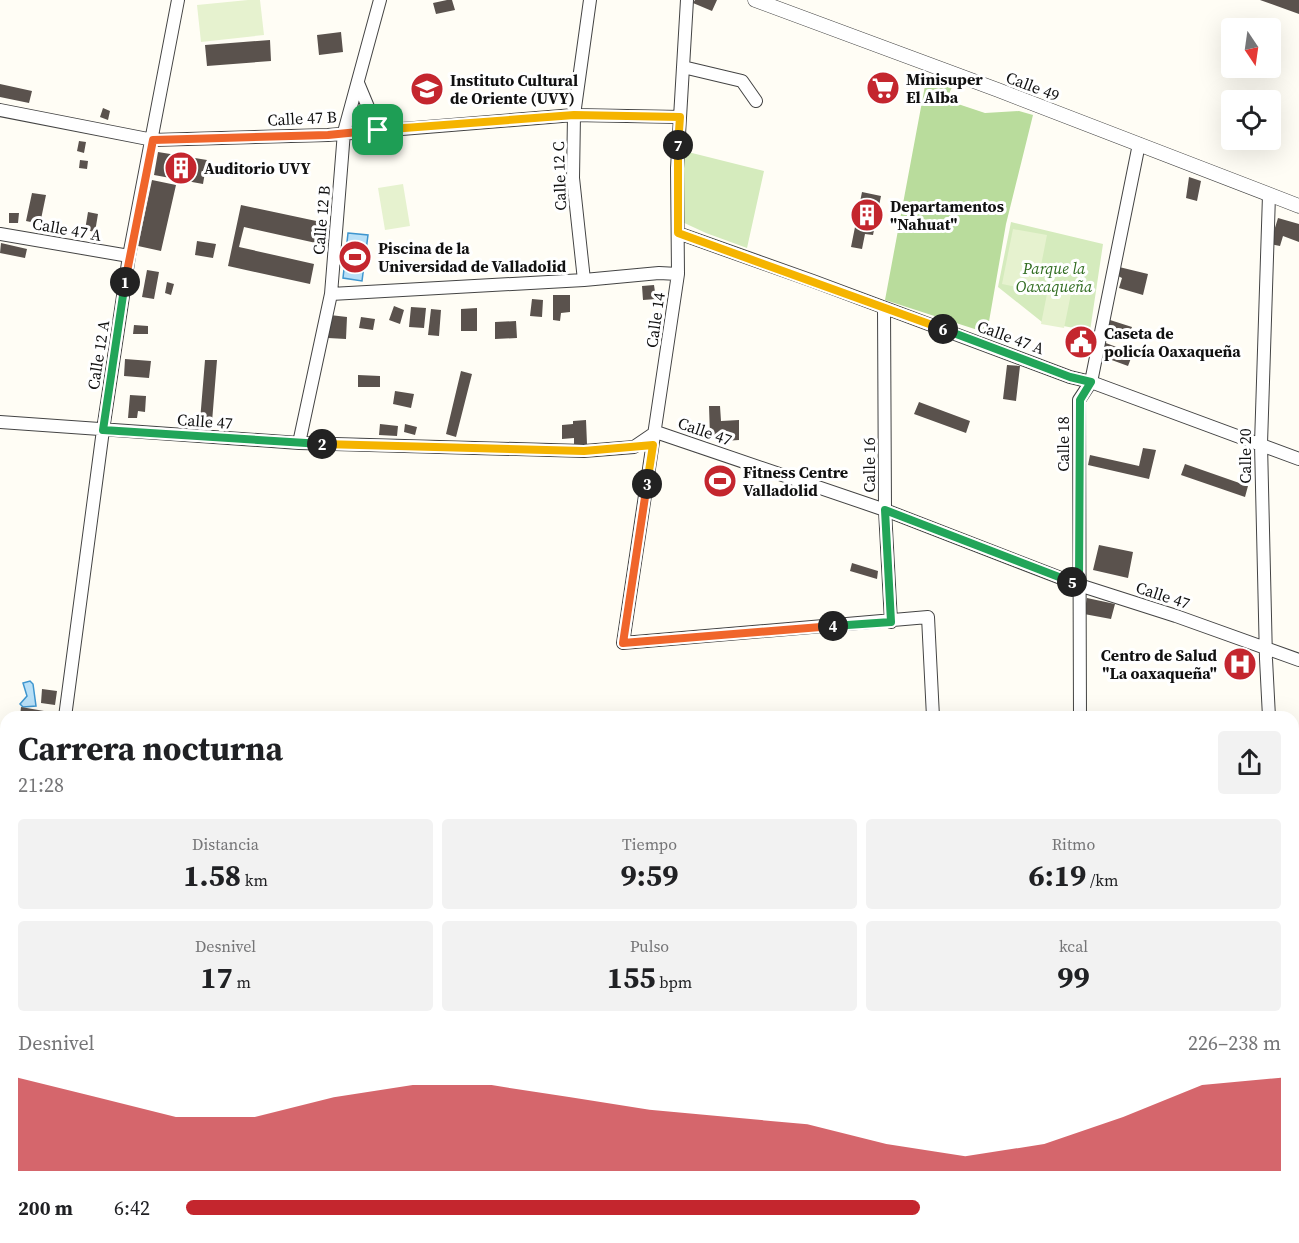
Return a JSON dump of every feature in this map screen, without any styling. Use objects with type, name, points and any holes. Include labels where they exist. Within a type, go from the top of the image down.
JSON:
[{"type":"street","name":"Calle 12 A","points":[[66,711],[103,430],[129,256],[178,0]]},
{"type":"street","name":"Calle 12 B","points":[[299,443],[331,294],[344,132],[380,0]]},
{"type":"street","name":"Calle 12 C","points":[[584,280],[573,178],[574,115],[590,0]]},
{"type":"street","name":"Calle 14","points":[[687,0],[677,168],[678,274],[623,643],[891,622]]},
{"type":"street","name":"Calle 49","points":[[755,0],[1299,206]]},
{"type":"street","points":[[683,67],[742,81],[756,102]]},
{"type":"street","points":[[358,83],[378,130]]},
{"type":"street","name":"Calle 47 B","points":[[0,110],[153,140],[328,135],[574,115],[680,117]]},
{"type":"street","name":"Calle 18","points":[[1080,711],[1080,400],[1091,382],[1139,144]]},
{"type":"street","name":"Calle 20","points":[[1269,195],[1261,444],[1269,711]]},
{"type":"street","name":"Calle 47 A","points":[[678,233],[1299,459]]},
{"type":"street","name":"Calle 47 A","points":[[0,234],[129,256]]},
{"type":"street","points":[[331,294],[584,280],[659,273],[678,274]]},
{"type":"street","name":"Calle 16","points":[[884,308],[885,510],[891,622]]},
{"type":"street","name":"Calle 47","points":[[0,422],[299,443],[584,451],[634,447],[656,432],[885,510],[1079,585],[1299,660]]},
{"type":"street","points":[[634,447],[653,445]]},
{"type":"street","points":[[891,622],[928,617],[933,711]]},
{"type":"green space","points":[[260,0],[264,35],[201,42],[197,5]]},
{"type":"green space","points":[[927,75],[953,85],[946,100],[985,113],[1019,111],[1033,115],[1006,224],[987,333],[885,300]]},
{"type":"green space","points":[[684,151],[764,171],[747,248],[680,221]]},
{"type":"green space","points":[[403,184],[410,226],[385,230],[378,188]]},
{"type":"green space","name":"Parque la Oaxaqueña","points":[[1011,222],[1103,244],[1090,331],[1042,322],[998,287]]},
{"type":"green space","points":[[1013,229],[1047,235],[1036,291],[1002,284]]},
{"type":"green space","points":[[1049,284],[1072,289],[1064,328],[1041,324]]},
{"type":"water","name":"Piscina de la Universidad de Valladolid","points":[[348,233],[368,235],[362,281],[343,278]]},
{"type":"water","points":[[30,681],[33,684],[36,706],[23,707],[20,704],[27,696],[23,683]]},
{"type":"building","points":[[452,0],[455,10],[436,14],[433,3]]},
{"type":"building","points":[[695,0],[717,0],[712,11],[693,3]]},
{"type":"building","points":[[1260,0],[1299,0],[1299,14]]},
{"type":"building","points":[[341,32],[343,52],[319,55],[317,35]]},
{"type":"building","points":[[270,40],[271,61],[207,66],[205,45]]},
{"type":"building","name":"Minisuper El Alba","points":[[877,72],[894,75],[888,103],[871,100]]},
{"type":"building","points":[[0,84],[32,91],[29,103],[0,97]]},
{"type":"building","points":[[103,108],[110,111],[108,120],[100,117]]},
{"type":"building","points":[[79,141],[86,142],[84,153],[77,151]]},
{"type":"building","name":"Auditorio UVY","points":[[158,152],[207,160],[203,184],[154,175]]},
{"type":"building","points":[[80,160],[88,161],[87,169],[79,168]]},
{"type":"building","points":[[1189,177],[1201,181],[1197,201],[1186,198]]},
{"type":"building","points":[[152,180],[176,185],[161,251],[138,246]]},
{"type":"building","name":"Departamentos \"Nahuat\"","points":[[862,192],[881,196],[873,235],[865,234],[862,249],[851,247]]},
{"type":"building","points":[[32,193],[46,195],[40,224],[26,221]]},
{"type":"building","points":[[241,205],[321,222],[316,243],[244,227],[239,247],[314,264],[310,284],[228,266]]},
{"type":"building","points":[[88,212],[98,214],[95,232],[85,230]]},
{"type":"building","points":[[9,213],[19,213],[18,223],[9,223]]},
{"type":"building","points":[[1278,218],[1299,224],[1299,242],[1283,236],[1280,246],[1270,244]]},
{"type":"building","points":[[197,241],[216,244],[213,258],[195,255]]},
{"type":"building","points":[[1,243],[27,249],[25,258],[0,253]]},
{"type":"building","points":[[1115,266],[1148,274],[1143,295],[1119,288],[1122,278],[1114,274]]},
{"type":"building","points":[[147,270],[159,272],[154,299],[142,297]]},
{"type":"building","points":[[167,282],[174,284],[171,295],[165,293]]},
{"type":"building","points":[[654,285],[656,299],[643,300],[642,286]]},
{"type":"building","points":[[553,295],[570,295],[570,312],[561,313],[560,321],[553,320]]},
{"type":"building","points":[[532,299],[543,300],[542,317],[530,316]]},
{"type":"building","points":[[394,306],[404,310],[400,324],[389,320]]},
{"type":"building","points":[[411,307],[426,308],[424,328],[409,327]]},
{"type":"building","points":[[477,308],[477,331],[461,331],[461,309]]},
{"type":"building","points":[[431,309],[441,310],[439,336],[428,335]]},
{"type":"building","points":[[330,315],[347,317],[346,339],[328,338]]},
{"type":"building","points":[[361,317],[375,319],[373,330],[359,328]]},
{"type":"building","points":[[1110,320],[1132,327],[1128,340],[1106,332]]},
{"type":"building","points":[[516,321],[517,338],[495,339],[495,322]]},
{"type":"building","points":[[134,325],[148,326],[148,334],[133,334]]},
{"type":"building","name":"Caseta de policía Oaxaqueña","points":[[1079,336],[1086,338],[1084,347],[1076,345]]},
{"type":"building","points":[[1103,342],[1133,353],[1128,366],[1098,355]]},
{"type":"building","points":[[125,359],[151,361],[149,378],[124,376]]},
{"type":"building","points":[[205,360],[217,360],[212,422],[200,421]]},
{"type":"building","points":[[1007,365],[1020,366],[1016,401],[1003,399]]},
{"type":"building","points":[[461,371],[472,374],[456,437],[446,434]]},
{"type":"building","points":[[358,375],[380,376],[380,387],[358,387]]},
{"type":"building","points":[[395,391],[414,394],[411,408],[393,404]]},
{"type":"building","points":[[130,395],[146,396],[145,412],[138,411],[137,418],[128,418]]},
{"type":"building","points":[[919,402],[970,421],[966,433],[914,414]]},
{"type":"building","points":[[709,406],[720,406],[721,421],[739,420],[739,440],[724,441],[724,436],[710,436]]},
{"type":"building","points":[[586,420],[587,444],[574,444],[574,438],[562,439],[562,425]]},
{"type":"building","points":[[380,424],[398,426],[397,436],[379,435]]},
{"type":"building","points":[[405,424],[417,427],[415,435],[404,432]]},
{"type":"building","points":[[1143,448],[1156,450],[1149,479],[1088,465],[1090,455],[1139,466]]},
{"type":"building","points":[[1185,464],[1248,486],[1245,497],[1181,475]]},
{"type":"building","points":[[1099,545],[1133,552],[1128,578],[1093,570]]},
{"type":"building","points":[[852,563],[878,571],[877,579],[850,571]]},
{"type":"building","points":[[1087,598],[1115,604],[1111,619],[1084,614]]},
{"type":"building","points":[[42,689],[57,691],[55,705],[41,703]]},
{"type":"building","points":[[21,707],[44,711],[21,711]]},
{"type":"place","name":"Minisuper El Alba","points":[[883,88]]},
{"type":"place","name":"Instituto Cultural de Oriente (UVY)","points":[[427,89]]},
{"type":"place","name":"Auditorio UVY","points":[[181,168]]},
{"type":"place","name":"Departamentos \"Nahuat\"","points":[[867,215]]},
{"type":"place","name":"Piscina de la Universidad de Valladolid","points":[[355,257]]},
{"type":"place","name":"Caseta de policía Oaxaqueña","points":[[1081,342]]},
{"type":"place","name":"Fitness Centre Valladolid","points":[[720,481]]},
{"type":"place","name":"Centro de Salud \"La oaxaqueña\"","points":[[1240,664]]},
{"type":"route","points":[[574,115],[680,117],[677,168],[678,233],[1070,377],[1091,382],[1080,400],[1079,585],[885,510],[891,622],[623,643],[653,445],[584,451],[299,443],[103,430],[129,256],[153,140],[328,135],[378,130],[574,115]]}]
